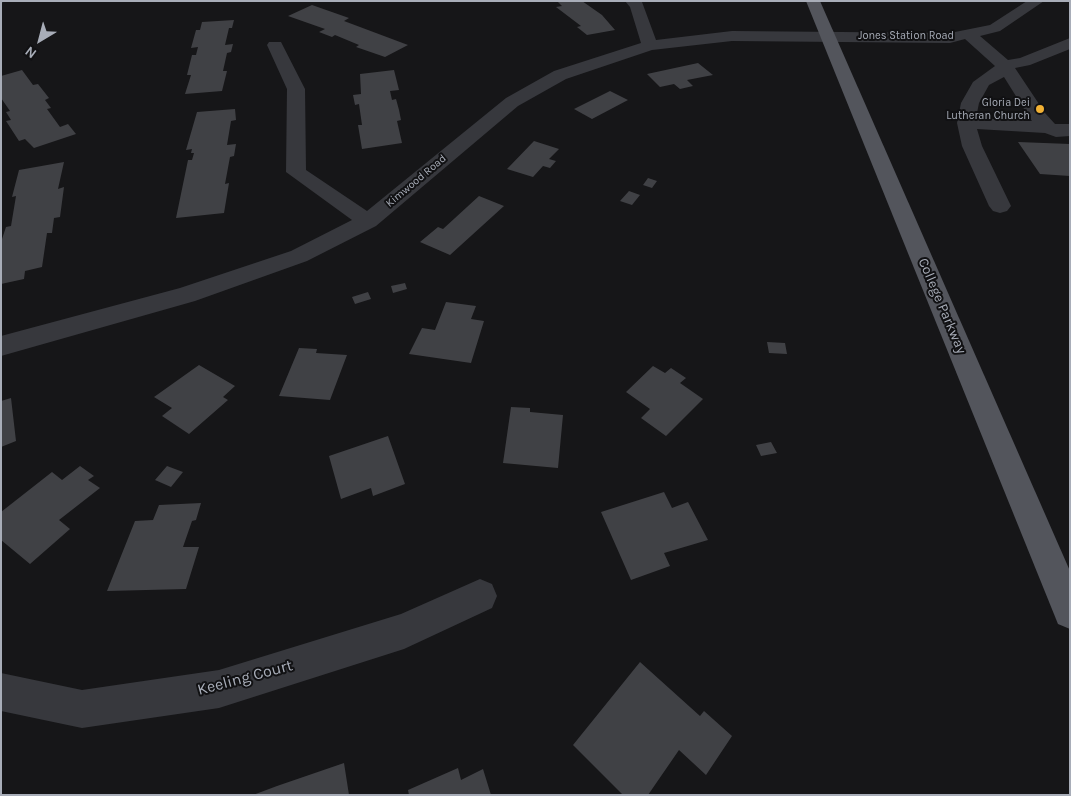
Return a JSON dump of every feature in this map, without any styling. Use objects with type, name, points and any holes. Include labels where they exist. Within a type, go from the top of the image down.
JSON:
[{"type":"main road","name":"College Parkway","points":[[813,1],[826,36],[1070,612]]},
{"type":"street","points":[[632,1],[637,5],[650,45]]},
{"type":"street","name":"Jones Station Road","points":[[826,36],[950,38],[996,28],[1037,1]]},
{"type":"street","points":[[968,34],[1004,65],[1038,117],[1048,128]]},
{"type":"street","name":"Kimwood Road","points":[[1,346],[186,295],[299,256],[368,221],[512,102],[560,75],[650,45],[732,36],[826,36]]},
{"type":"street","points":[[1000,206],[972,146],[966,123],[970,103],[982,82],[999,73],[1004,65],[1024,62],[1070,44]]},
{"type":"street","points":[[275,45],[296,89],[296,172],[368,221]]},
{"type":"street","points":[[966,123],[1048,128],[1056,131],[1070,130]]},
{"type":"street","name":"Keeling Court","points":[[1,692],[82,709],[219,688],[404,631],[480,596]]},
{"type":"building","points":[[557,1],[582,1],[602,15],[615,30],[587,35],[577,27],[581,26],[556,7],[562,6]]},
{"type":"building","points":[[312,5],[349,18],[344,21],[408,45],[385,57],[356,47],[359,45],[335,35],[332,37],[319,32],[325,29],[288,16]]},
{"type":"building","points":[[234,20],[232,28],[229,28],[225,45],[233,44],[231,52],[227,53],[223,71],[227,71],[222,91],[185,94],[191,75],[187,75],[192,55],[196,55],[198,47],[191,48],[196,30],[200,30],[202,22]]},
{"type":"building","points":[[698,63],[713,75],[687,80],[693,86],[680,89],[674,84],[660,87],[647,74]]},
{"type":"building","points":[[22,70],[33,85],[38,84],[49,98],[45,100],[51,108],[47,109],[60,127],[68,124],[76,134],[34,148],[25,139],[19,141],[6,121],[11,120],[6,112],[10,111],[1,98],[1,76]]},
{"type":"building","points":[[394,70],[399,90],[390,91],[392,100],[396,99],[399,110],[401,120],[397,121],[402,143],[362,149],[358,125],[362,125],[359,104],[355,105],[353,95],[361,94],[360,74]]},
{"type":"building","points":[[610,91],[628,100],[592,119],[574,109]]},
{"type":"building","points":[[235,109],[236,120],[231,121],[227,145],[236,144],[234,156],[230,157],[225,184],[229,183],[224,213],[176,218],[188,160],[192,160],[194,153],[191,153],[192,149],[186,150],[197,112]]},
{"type":"building","points":[[534,141],[559,149],[549,159],[556,161],[550,168],[543,166],[533,177],[507,169]]},
{"type":"building","points":[[1018,142],[1070,144],[1070,176],[1040,174]]},
{"type":"building","points":[[64,162],[58,189],[64,187],[60,217],[54,218],[52,233],[47,233],[42,267],[25,271],[24,279],[1,284],[1,242],[6,227],[11,226],[16,196],[12,197],[19,170]]},
{"type":"building","points":[[648,178],[657,181],[652,188],[643,185]]},
{"type":"building","points":[[629,191],[640,195],[632,205],[620,201]]},
{"type":"building","points":[[479,196],[504,206],[450,255],[420,242],[438,227],[443,229]]},
{"type":"building","points":[[405,283],[407,289],[393,293],[391,286]]},
{"type":"building","points":[[368,292],[371,299],[355,304],[352,297]]},
{"type":"building","points":[[446,302],[476,306],[471,319],[484,321],[471,363],[409,354],[422,328],[435,330]]},
{"type":"building","points":[[767,342],[785,343],[787,354],[769,353]]},
{"type":"building","points":[[299,348],[317,349],[316,353],[347,355],[330,400],[279,396]]},
{"type":"building","points":[[199,365],[235,386],[223,397],[228,400],[189,434],[162,416],[172,408],[154,397]]},
{"type":"building","points":[[653,366],[665,373],[671,368],[686,378],[680,383],[703,399],[666,436],[641,418],[650,409],[626,392]]},
{"type":"building","points":[[11,398],[16,441],[1,447],[1,401]]},
{"type":"building","points":[[511,407],[530,408],[530,412],[563,415],[558,468],[503,463]]},
{"type":"building","points":[[388,436],[405,484],[373,496],[371,488],[341,499],[329,456]]},
{"type":"building","points":[[771,442],[777,453],[761,456],[756,445]]},
{"type":"building","points":[[80,466],[94,476],[88,480],[100,488],[59,520],[70,529],[30,564],[1,540],[1,512],[52,472],[62,480]]},
{"type":"building","points":[[167,466],[183,472],[171,487],[155,480]]},
{"type":"building","points":[[664,492],[672,508],[688,502],[708,540],[664,553],[670,566],[631,580],[601,512]]},
{"type":"building","points":[[201,503],[196,520],[192,521],[183,547],[199,547],[186,589],[107,591],[135,521],[153,520],[159,505]]},
{"type":"building","points":[[640,662],[700,716],[704,711],[732,736],[706,775],[679,750],[648,795],[623,795],[573,745]]},
{"type":"building","points":[[344,763],[349,795],[253,795],[277,786]]},
{"type":"building","points":[[458,768],[461,780],[483,769],[491,795],[409,795],[408,790]]},
{"type":"place","name":"Gloria Dei Lutheran Church","points":[[1040,109]]}]
